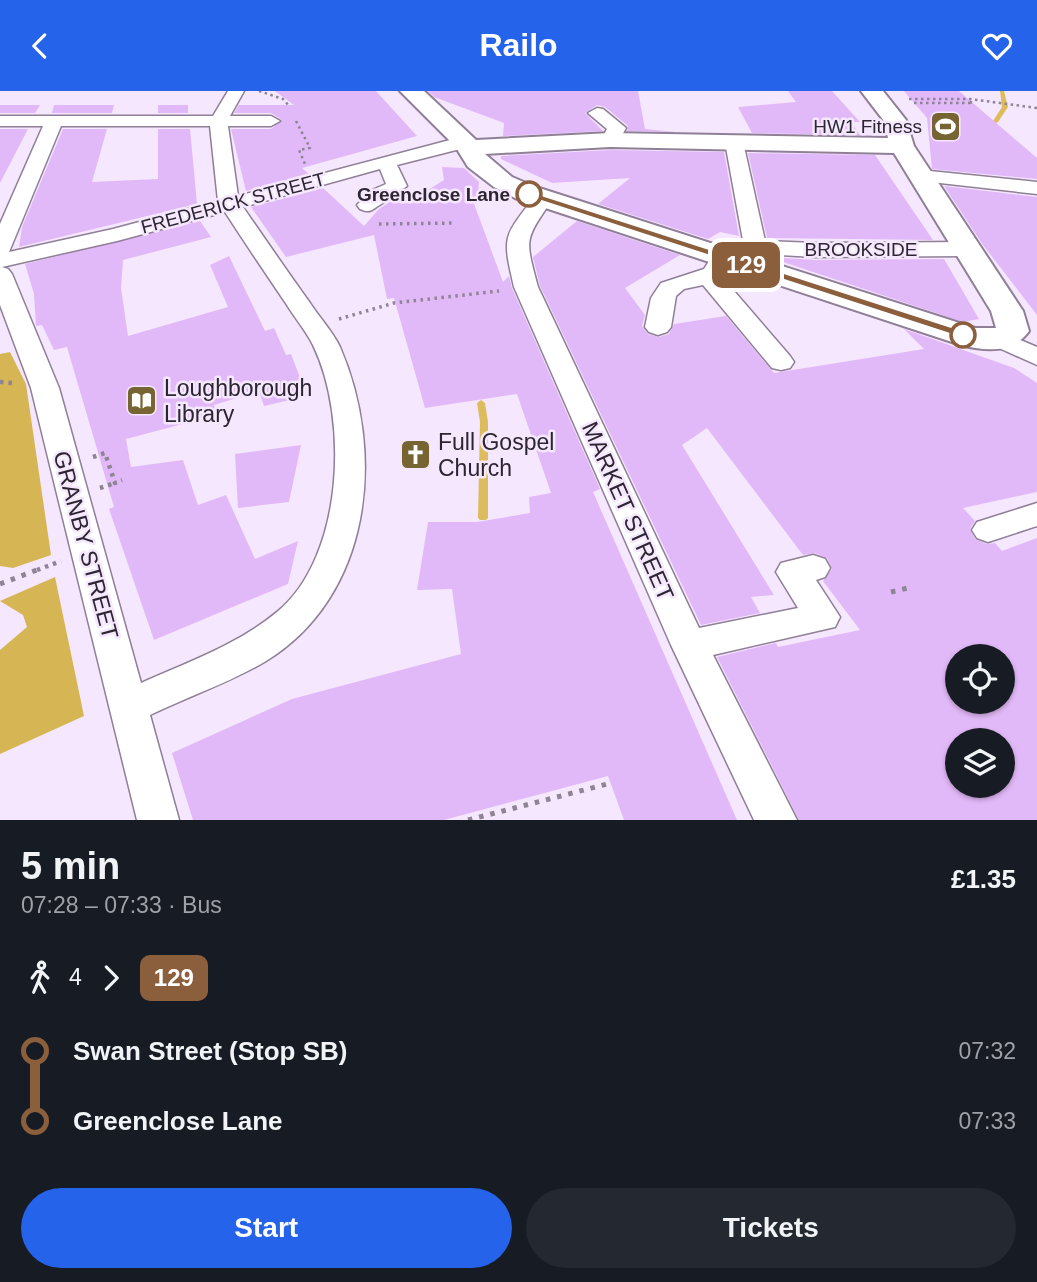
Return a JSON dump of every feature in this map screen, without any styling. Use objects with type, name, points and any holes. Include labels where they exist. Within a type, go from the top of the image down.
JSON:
[{"type":"main road","points":[[411,91],[468,145],[477,162],[503,182],[542,200],[976,339],[999,339],[1013,331],[1012,323],[902,146],[895,120],[877,97]]},
{"type":"main road","points":[[468,145],[610,140],[902,146]]},
{"type":"street","points":[[129,706],[253,650],[291,621],[316,594],[339,540],[348,490],[351,446],[344,400],[326,345],[229,203],[218,122],[236,91]]},
{"type":"street","points":[[597,113],[617,128],[610,140]]},
{"type":"street","points":[[0,121],[271,121]]},
{"type":"street","points":[[0,249],[54,121]]},
{"type":"street","points":[[734,142],[731,261],[780,362]]},
{"type":"street","name":"FREDERICK STREET","points":[[0,261],[109,237],[386,162],[468,145]]},
{"type":"street","points":[[367,215],[377,195],[397,185],[386,162]]},
{"type":"street","points":[[920,176],[1037,188]]},
{"type":"street","name":"MARKET STREET","points":[[542,200],[519,232],[517,250],[526,287],[689,645],[776,820]]},
{"type":"street","name":"BROOKSIDE","points":[[658,327],[663,299],[671,287],[731,261],[815,250],[968,249]]},
{"type":"street","name":"GRANBY STREET","points":[[0,274],[45,389],[157,820]]},
{"type":"street","points":[[999,339],[1037,357]]},
{"type":"street","points":[[988,530],[1037,514]]},
{"type":"street","points":[[689,645],[822,617],[793,572],[813,568]]},
{"type":"path","points":[[259,91],[283,99],[290,107],[310,148],[299,150],[307,167],[307,182]]},
{"type":"path","points":[[877,97],[907,102],[920,102],[933,101],[946,101],[959,101],[972,101],[973,103],[914,103],[912,101],[923,101],[935,101],[947,101],[959,101],[971,101],[970,99],[1037,108]]},
{"type":"path","points":[[367,215],[455,223]]},
{"type":"path","points":[[315,326],[394,303],[526,287]]},
{"type":"path","points":[[0,584],[88,552]]},
{"type":"path","points":[[891,592],[912,587]]},
{"type":"path","points":[[468,820],[611,783]]},
{"type":"shaded area","points":[[10,352],[26,384],[51,555],[13,568],[0,566],[0,354]]},
{"type":"shaded area","points":[[55,577],[84,716],[0,754],[0,650],[27,627],[23,615],[0,601]]},
{"type":"building","points":[[275,91],[376,91],[417,136],[302,168],[309,174],[246,191],[231,129],[271,129],[282,120],[271,113],[234,113],[239,105],[294,105]]},
{"type":"building","points":[[428,91],[638,91],[645,129],[677,132],[627,131],[628,126],[605,107],[597,105],[585,113],[603,131],[503,136],[504,123],[434,97]]},
{"type":"building","points":[[788,91],[832,91],[860,122],[851,122],[860,135],[752,133],[738,107],[796,102]]},
{"type":"building","points":[[904,91],[959,91],[1037,158],[1037,179],[932,169],[927,118]]},
{"type":"building","points":[[0,105],[40,105],[35,113],[0,113]]},
{"type":"building","points":[[54,105],[114,105],[112,113],[52,113]]},
{"type":"building","points":[[158,105],[188,105],[188,113],[158,113]]},
{"type":"building","points":[[0,129],[28,129],[0,183]]},
{"type":"building","points":[[63,129],[107,129],[92,182],[158,179],[158,129],[190,129],[197,204],[19,247],[22,227]]},
{"type":"building","points":[[610,150],[724,152],[739,236],[720,232],[708,239],[598,204],[630,178],[552,183],[501,159],[501,156]]},
{"type":"building","points":[[748,153],[875,155],[933,240],[767,238]]},
{"type":"building","points":[[442,167],[464,168],[479,182],[478,195],[473,201],[503,282],[509,276],[600,489],[593,492],[737,820],[624,820],[608,776],[444,820],[193,820],[172,753],[292,699],[461,654],[452,589],[417,590],[428,522],[477,522],[530,513],[529,497],[551,493],[517,394],[425,408],[394,298],[387,299],[374,235],[286,257],[251,207],[323,188],[364,226],[379,209],[394,199],[410,201],[444,180]]},
{"type":"building","points":[[944,186],[1037,197],[1037,315],[983,245]]},
{"type":"building","points":[[200,221],[211,237],[123,260],[121,288],[128,336],[228,307],[210,265],[229,256],[265,331],[274,328],[286,355],[291,354],[307,396],[264,406],[259,391],[214,405],[217,415],[126,439],[131,467],[183,460],[198,505],[226,495],[255,559],[298,541],[288,584],[154,640],[109,509],[114,507],[67,347],[54,350],[42,325],[36,326],[34,294],[25,264]]},
{"type":"building","points":[[577,221],[680,255],[625,288],[645,315],[642,326],[648,334],[659,337],[669,334],[674,324],[726,316],[774,373],[924,349],[904,329],[1014,368],[1037,383],[1037,492],[963,508],[975,521],[970,529],[975,539],[987,544],[995,543],[1002,551],[1037,538],[1037,820],[799,820],[717,657],[776,643],[778,647],[860,630],[823,581],[832,569],[827,558],[814,553],[803,555],[707,428],[682,445],[774,595],[751,597],[760,613],[701,625],[540,286],[533,257]]},
{"type":"building","points":[[768,257],[815,260],[944,259],[979,319],[963,322]]},
{"type":"building","points":[[301,445],[289,502],[238,508],[235,454]]},
{"type":"waterway","points":[[996,121],[1005,107],[1002,91]]},
{"type":"waterway","points":[[481,403],[484,422],[483,518]]},
{"type":"bus line","name":"129","points":[[529,194],[963,335]]},
{"type":"place","name":"HW1 Fitness","points":[[945,126]]},
{"type":"place","name":"Greenclose Lane","points":[[529,194]]},
{"type":"place","name":"Loughborough Library","points":[[141,401]]},
{"type":"place","name":"Full Gospel Church","points":[[415,455]]}]
